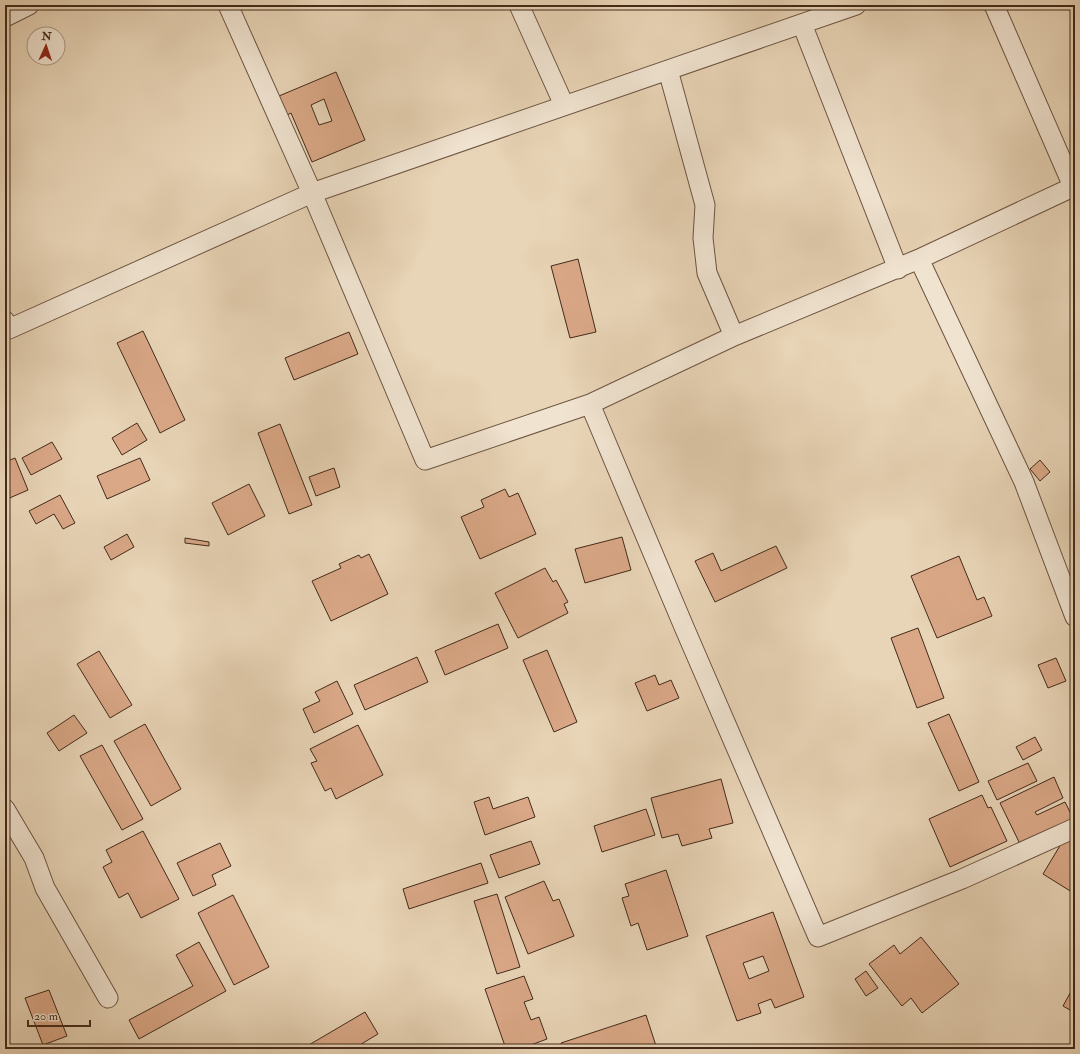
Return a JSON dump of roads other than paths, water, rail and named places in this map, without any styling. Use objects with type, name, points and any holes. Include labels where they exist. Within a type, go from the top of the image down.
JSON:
[{"type":"street","points":[[5,18],[29,5]]},
{"type":"street","points":[[228,5],[312,193],[424,460],[590,404],[734,336],[919,260],[1075,188],[994,5]]},
{"type":"street","points":[[519,5],[564,105]]},
{"type":"street","points":[[6,327],[312,193],[856,5]]},
{"type":"street","points":[[802,24],[898,269]]},
{"type":"street","points":[[668,70],[705,205],[703,238],[707,273],[734,336]]},
{"type":"street","points":[[919,260],[1024,482],[1075,617]]},
{"type":"street","points":[[590,404],[684,627],[818,937],[962,879],[1075,828]]},
{"type":"street","points":[[5,809],[34,858],[45,888],[108,998]]}]
